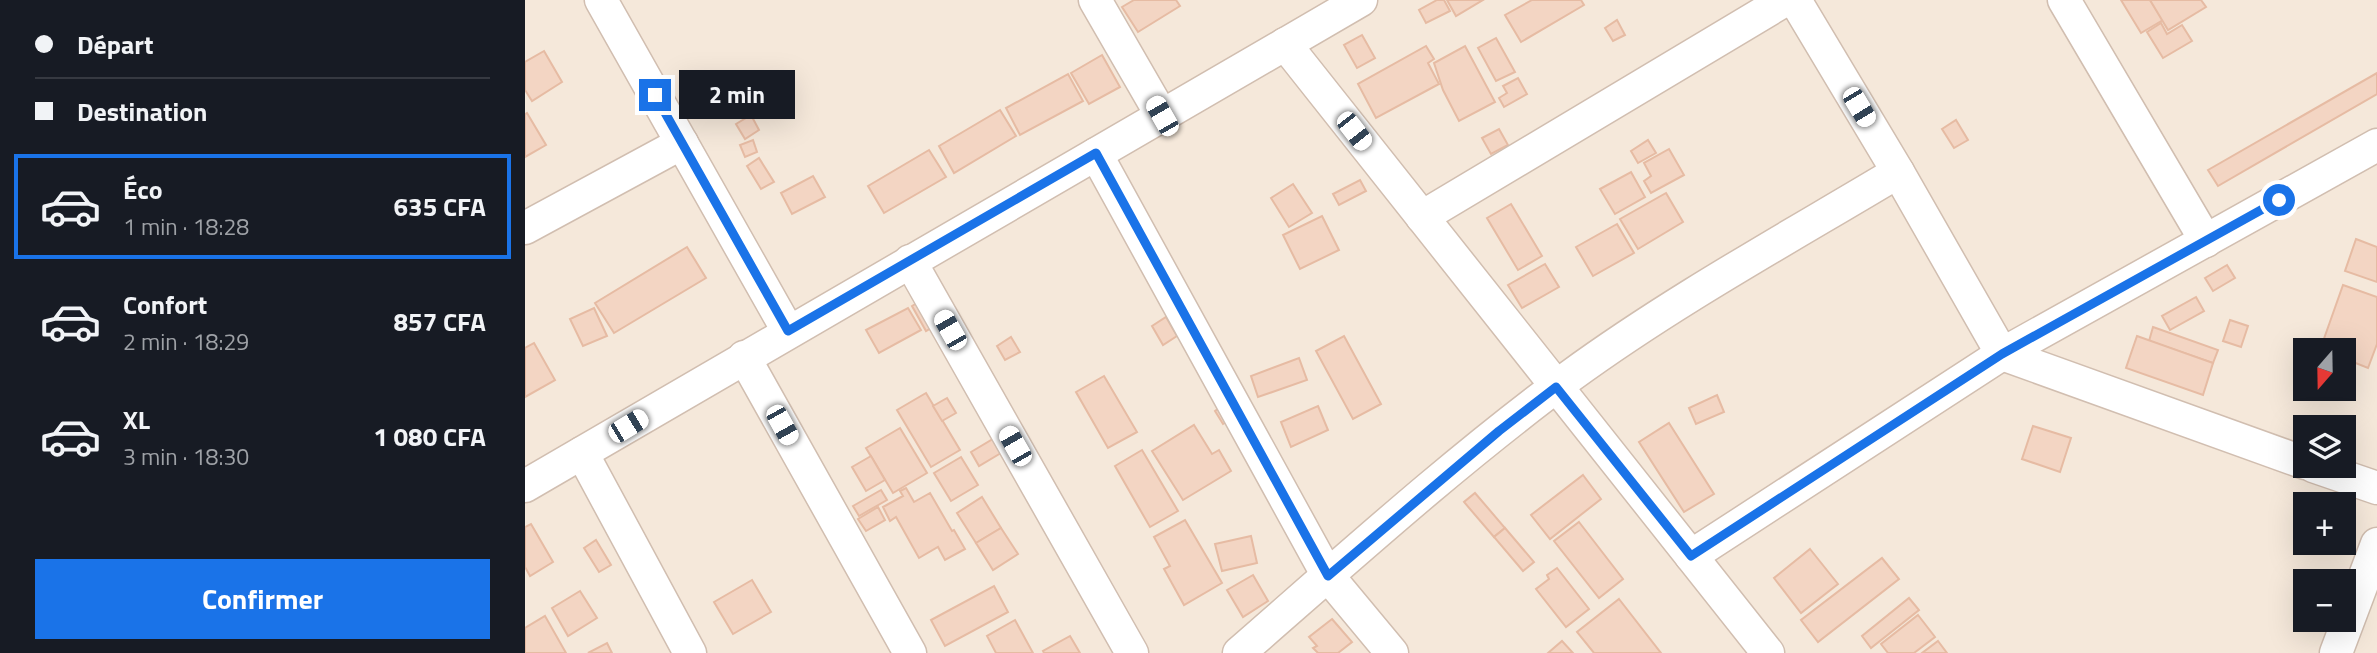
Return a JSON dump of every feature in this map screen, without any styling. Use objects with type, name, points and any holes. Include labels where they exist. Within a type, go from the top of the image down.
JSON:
[{"type":"street","points":[[601,0],[788,331]]},
{"type":"street","points":[[1095,0],[1162,116]]},
{"type":"street","points":[[525,486],[1361,0]]},
{"type":"street","points":[[1422,217],[1785,0]]},
{"type":"street","points":[[1795,0],[2002,354],[2293,459]]},
{"type":"street","points":[[2064,0],[2206,241]]},
{"type":"street","points":[[1285,44],[1767,653]]},
{"type":"street","points":[[525,229],[682,143]]},
{"type":"street","points":[[1691,556],[2002,354],[2377,145]]},
{"type":"street","points":[[1096,153],[1328,576],[1392,653]]},
{"type":"street","points":[[1239,653],[1499,431],[1556,387],[1669,311],[1898,172]]},
{"type":"street","points":[[910,261],[1132,653]]},
{"type":"street","points":[[744,357],[910,653]]},
{"type":"street","points":[[582,453],[689,653]]},
{"type":"street","points":[[2348,478],[2377,488]]},
{"type":"street","points":[[2336,653],[2377,544]]},
{"type":"shaded area","points":[[525,0],[2377,0],[2377,653],[525,653]]},
{"type":"building","points":[[1134,0],[1176,0],[1180,6],[1138,32],[1122,7]]},
{"type":"building","points":[[1437,0],[1444,0],[1450,11],[1426,23],[1419,10]]},
{"type":"building","points":[[1447,0],[1483,0],[1456,16]]},
{"type":"building","points":[[1532,0],[1581,0],[1584,5],[1521,42],[1505,15]]},
{"type":"building","points":[[2121,0],[2150,0],[2163,20],[2141,33]]},
{"type":"building","points":[[2150,0],[2201,0],[2206,7],[2168,30]]},
{"type":"building","points":[[1617,20],[1625,35],[1613,41],[1605,28]]},
{"type":"building","points":[[2161,23],[2167,34],[2182,25],[2192,41],[2163,58],[2147,32]]},
{"type":"building","points":[[1362,35],[1375,58],[1357,68],[1344,45]]},
{"type":"building","points":[[1496,38],[1515,72],[1496,81],[1478,48]]},
{"type":"building","points":[[1426,46],[1434,59],[1428,63],[1439,84],[1376,118],[1358,84]]},
{"type":"building","points":[[1465,46],[1495,102],[1459,121],[1443,90],[1434,63]]},
{"type":"building","points":[[544,51],[562,82],[532,101],[525,90],[525,62]]},
{"type":"building","points":[[1102,55],[1120,87],[1089,104],[1071,73]]},
{"type":"building","points":[[2377,73],[2377,94],[2218,186],[2208,170]]},
{"type":"building","points":[[1068,74],[1083,101],[1020,135],[1006,108]]},
{"type":"building","points":[[1518,78],[1527,94],[1504,107],[1499,98],[1507,93],[1503,86]]},
{"type":"building","points":[[1000,110],[1016,136],[954,173],[939,146]]},
{"type":"building","points":[[527,113],[546,145],[525,157],[525,114]]},
{"type":"building","points":[[751,115],[759,130],[745,139],[736,124]]},
{"type":"building","points":[[1956,120],[1968,140],[1954,148],[1942,129]]},
{"type":"building","points":[[1499,129],[1508,145],[1491,154],[1482,138]]},
{"type":"building","points":[[753,140],[757,152],[745,157],[740,145]]},
{"type":"building","points":[[1648,140],[1656,153],[1638,163],[1631,151]]},
{"type":"building","points":[[1669,149],[1684,175],[1651,193],[1644,181],[1651,176],[1644,163]]},
{"type":"building","points":[[929,150],[946,177],[884,213],[868,186]]},
{"type":"building","points":[[759,158],[774,182],[761,189],[747,166]]},
{"type":"building","points":[[1631,172],[1645,197],[1615,214],[1600,189]]},
{"type":"building","points":[[813,176],[825,197],[792,214],[781,193]]},
{"type":"building","points":[[1360,180],[1366,191],[1339,205],[1333,194]]},
{"type":"building","points":[[1293,184],[1312,213],[1289,227],[1271,198]]},
{"type":"building","points":[[1666,193],[1683,222],[1638,249],[1620,219]]},
{"type":"building","points":[[1511,204],[1542,256],[1518,270],[1487,218]]},
{"type":"building","points":[[1322,216],[1339,250],[1300,269],[1283,235]]},
{"type":"building","points":[[1617,224],[1634,253],[1593,276],[1576,247]]},
{"type":"building","points":[[2356,239],[2377,247],[2377,282],[2345,271]]},
{"type":"building","points":[[687,247],[706,278],[614,333],[595,303]]},
{"type":"building","points":[[1545,264],[1559,287],[1522,308],[1508,285]]},
{"type":"building","points":[[2227,265],[2235,278],[2213,291],[2205,278]]},
{"type":"building","points":[[2343,285],[2377,297],[2377,344],[2368,368],[2356,363],[2356,338],[2324,338]]},
{"type":"building","points":[[2196,297],[2204,311],[2170,330],[2162,316]]},
{"type":"building","points":[[924,299],[938,324],[926,331],[912,306]]},
{"type":"building","points":[[594,308],[607,336],[583,346],[570,319]]},
{"type":"building","points":[[908,308],[921,330],[879,353],[866,330]]},
{"type":"building","points":[[1166,317],[1177,336],[1163,345],[1152,326]]},
{"type":"building","points":[[2230,320],[2248,326],[2241,347],[2223,341]]},
{"type":"building","points":[[2153,327],[2218,350],[2213,363],[2149,341]]},
{"type":"building","points":[[1344,336],[1381,404],[1353,419],[1316,351]]},
{"type":"building","points":[[2137,336],[2213,363],[2203,395],[2126,368]]},
{"type":"building","points":[[1011,337],[1020,352],[1005,360],[997,346]]},
{"type":"building","points":[[534,343],[555,380],[525,397],[525,348]]},
{"type":"building","points":[[1299,358],[1307,380],[1258,397],[1251,376]]},
{"type":"building","points":[[1104,376],[1137,432],[1108,448],[1076,392]]},
{"type":"building","points":[[926,393],[960,450],[931,467],[897,410]]},
{"type":"building","points":[[1717,395],[1724,412],[1696,424],[1689,408]]},
{"type":"building","points":[[947,398],[956,413],[942,421],[933,406]]},
{"type":"building","points":[[1226,403],[1235,417],[1223,424],[1215,411]]},
{"type":"building","points":[[1318,406],[1328,430],[1291,447],[1281,422]]},
{"type":"building","points":[[1669,423],[1714,494],[1684,512],[1639,442]]},
{"type":"building","points":[[1194,425],[1212,454],[1219,450],[1231,471],[1183,500],[1152,451]]},
{"type":"building","points":[[2033,426],[2071,438],[2060,472],[2022,459]]},
{"type":"building","points":[[900,428],[927,473],[893,493],[866,448]]},
{"type":"building","points":[[998,436],[1006,450],[979,466],[971,452]]},
{"type":"building","points":[[1142,450],[1178,511],[1150,527],[1115,466]]},
{"type":"building","points":[[871,456],[885,480],[866,491],[852,467]]},
{"type":"building","points":[[961,457],[978,485],[951,501],[934,473]]},
{"type":"building","points":[[1583,475],[1601,499],[1550,539],[1531,515]]},
{"type":"building","points":[[906,488],[914,502],[930,493],[965,549],[945,560],[938,547],[919,558],[896,517],[890,521],[883,507],[903,496],[900,491]]},
{"type":"building","points":[[881,490],[887,500],[859,516],[853,506]]},
{"type":"building","points":[[1475,493],[1505,528],[1494,537],[1464,502]]},
{"type":"building","points":[[982,497],[1001,528],[976,543],[957,513]]},
{"type":"building","points":[[878,507],[885,520],[866,531],[858,519]]},
{"type":"building","points":[[1185,520],[1222,583],[1184,605],[1164,569],[1170,566],[1154,537]]},
{"type":"building","points":[[1579,522],[1623,579],[1599,598],[1554,541]]},
{"type":"building","points":[[531,524],[553,562],[530,576],[525,567],[525,527]]},
{"type":"building","points":[[1001,528],[1018,554],[993,570],[976,543]]},
{"type":"building","points":[[1505,528],[1534,562],[1523,571],[1494,537]]},
{"type":"building","points":[[1251,536],[1257,563],[1222,571],[1215,544]]},
{"type":"building","points":[[596,540],[611,565],[599,572],[584,548]]},
{"type":"building","points":[[1810,549],[1838,584],[1801,613],[1774,578]]},
{"type":"building","points":[[1882,558],[1899,579],[1818,642],[1801,620]]},
{"type":"building","points":[[1557,568],[1589,609],[1566,627],[1536,589],[1549,579],[1547,575]]},
{"type":"building","points":[[1253,575],[1268,601],[1243,617],[1227,590]]},
{"type":"building","points":[[752,580],[771,612],[733,634],[714,602]]},
{"type":"building","points":[[994,586],[1008,612],[945,646],[931,620]]},
{"type":"building","points":[[580,591],[597,618],[568,636],[552,608]]},
{"type":"building","points":[[1909,598],[1919,610],[1871,648],[1862,636]]},
{"type":"building","points":[[1619,599],[1661,653],[1594,653],[1577,632]]},
{"type":"building","points":[[1918,615],[1935,637],[1914,653],[1888,653],[1881,644]]},
{"type":"building","points":[[545,616],[566,653],[525,653],[525,628]]},
{"type":"building","points":[[1332,619],[1352,642],[1338,653],[1318,653],[1313,648],[1317,646],[1309,637]]},
{"type":"building","points":[[1015,620],[1033,653],[996,653],[987,636]]},
{"type":"building","points":[[1070,636],[1080,653],[1044,653],[1043,651]]},
{"type":"building","points":[[1562,641],[1573,653],[1548,653]]},
{"type":"building","points":[[1938,641],[1947,653],[1922,653]]},
{"type":"building","points":[[607,643],[612,653],[588,653]]},
{"type":"route","points":[[655,95],[788,331],[1096,153],[1328,576],[1499,431],[1556,387],[1691,556],[2002,354],[2279,200]]}]
